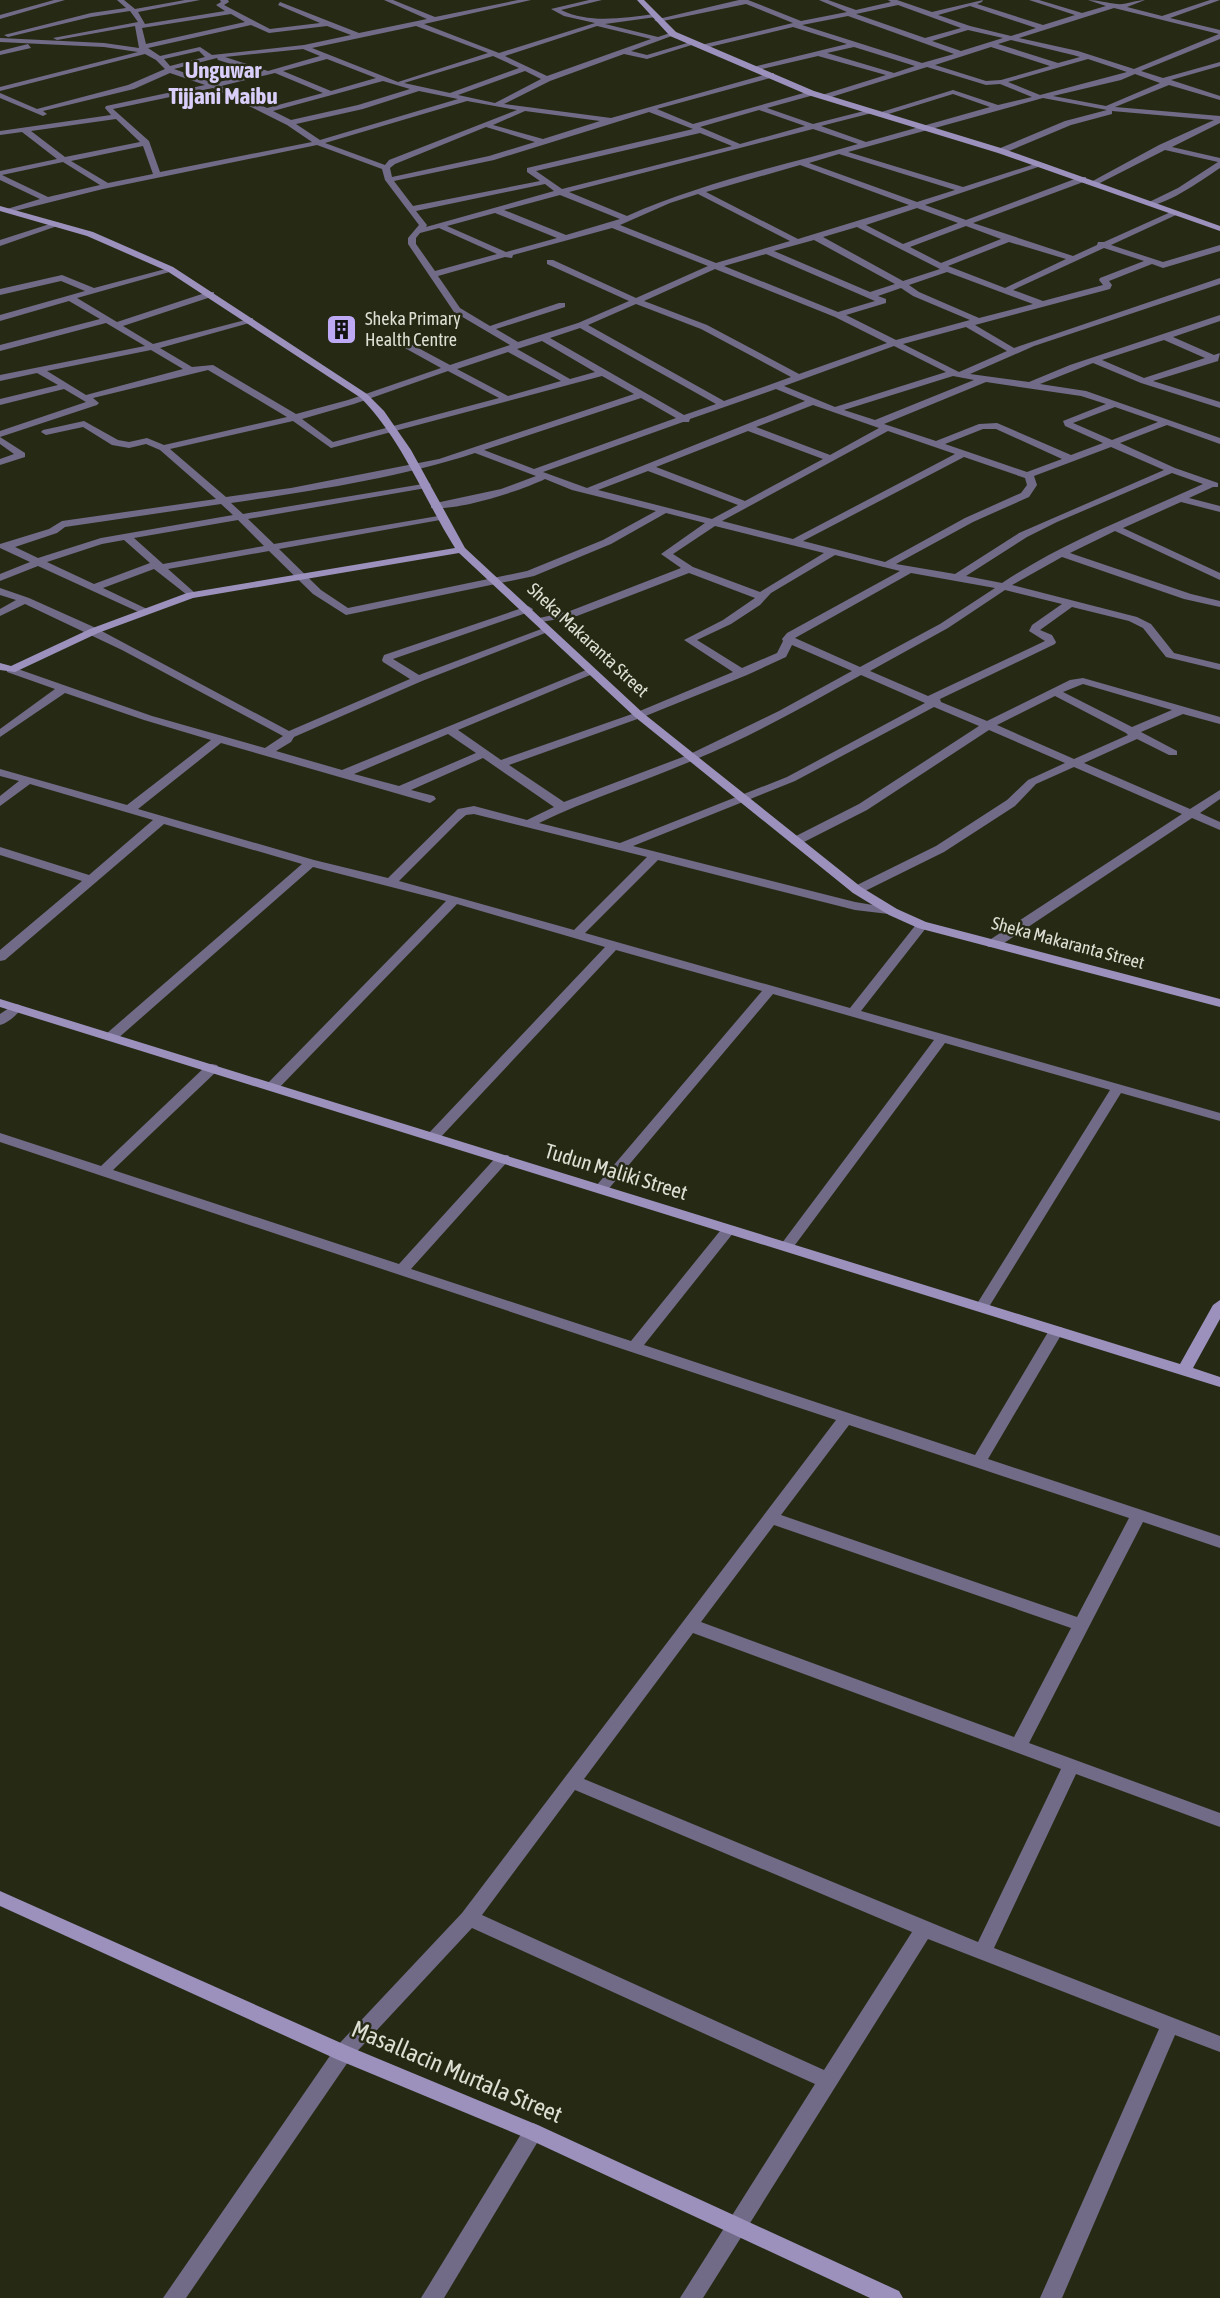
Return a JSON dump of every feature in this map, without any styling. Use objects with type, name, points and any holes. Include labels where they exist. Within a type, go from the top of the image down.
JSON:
[{"type":"street","points":[[0,17],[59,0]]},
{"type":"street","points":[[120,0],[133,10],[140,25],[144,49],[170,69],[215,86],[290,123],[316,143],[386,168]]},
{"type":"street","points":[[0,39],[70,20],[197,0]]},
{"type":"street","points":[[223,0],[226,2],[219,5],[249,23],[274,31],[326,24]]},
{"type":"street","points":[[289,0],[279,3],[359,36]]},
{"type":"street","points":[[387,0],[433,19]]},
{"type":"street","points":[[36,111],[131,87],[170,69],[213,57],[303,47],[502,2],[528,0]]},
{"type":"street","points":[[598,0],[554,9],[566,15],[659,39]]},
{"type":"street","points":[[822,0],[960,54]]},
{"type":"street","points":[[930,15],[985,0]]},
{"type":"street","points":[[1032,0],[1081,15]]},
{"type":"street","points":[[1091,0],[1220,34]]},
{"type":"street","points":[[825,97],[1081,15],[1142,0]]},
{"type":"street","points":[[1163,17],[1217,0]]},
{"type":"street","points":[[646,1],[656,18],[673,34],[811,93],[1001,151],[1219,229]]},
{"type":"street","points":[[397,84],[602,23],[656,18],[744,1],[854,45],[986,83],[1001,82],[1088,57]]},
{"type":"street","points":[[704,47],[894,1],[968,28],[1088,57],[1220,98]]},
{"type":"street","points":[[971,4],[1044,28]]},
{"type":"street","points":[[0,53],[95,30],[232,12]]},
{"type":"street","points":[[70,20],[95,30]]},
{"type":"street","points":[[0,39],[144,49],[249,23]]},
{"type":"street","points":[[415,23],[498,54],[547,79]]},
{"type":"street","points":[[922,41],[968,28]]},
{"type":"street","points":[[495,105],[547,79],[673,34]]},
{"type":"street","points":[[434,274],[509,256],[613,225],[698,191],[998,107],[1135,72],[1220,34]]},
{"type":"street","points":[[625,52],[651,56],[694,43]]},
{"type":"street","points":[[756,69],[854,45]]},
{"type":"street","points":[[993,45],[1059,66]]},
{"type":"street","points":[[303,47],[397,84],[523,110],[611,120]]},
{"type":"street","points":[[0,89],[138,55],[144,49]]},
{"type":"street","points":[[159,58],[200,49],[213,57],[272,72],[332,94]]},
{"type":"street","points":[[818,53],[894,75]]},
{"type":"street","points":[[1177,55],[1188,59]]},
{"type":"street","points":[[109,108],[215,86],[325,57]]},
{"type":"street","points":[[1199,63],[1220,71]]},
{"type":"street","points":[[1105,108],[1164,82],[1220,65]]},
{"type":"street","points":[[451,94],[524,69]]},
{"type":"street","points":[[389,180],[433,172],[545,142],[611,120],[771,75]]},
{"type":"street","points":[[266,111],[381,79]]},
{"type":"street","points":[[1001,82],[1042,97],[1105,108],[1220,119]]},
{"type":"street","points":[[290,123],[360,107],[422,88]]},
{"type":"street","points":[[879,114],[953,92],[998,107]]},
{"type":"street","points":[[628,219],[561,192],[530,170],[697,129],[811,93]]},
{"type":"street","points":[[0,94],[66,123]]},
{"type":"street","points":[[98,97],[146,143],[157,175]]},
{"type":"street","points":[[5,210],[157,175],[316,143],[468,98]]},
{"type":"street","points":[[0,109],[21,104]]},
{"type":"street","points":[[760,108],[867,144]]},
{"type":"street","points":[[650,109],[740,147]]},
{"type":"street","points":[[386,168],[392,162],[523,110]]},
{"type":"street","points":[[1001,151],[1068,123],[1117,110]]},
{"type":"street","points":[[569,382],[457,310],[412,244],[412,238],[420,231],[869,111]]},
{"type":"street","points":[[0,133],[117,117]]},
{"type":"street","points":[[1093,183],[1220,119]]},
{"type":"street","points":[[486,125],[545,142]]},
{"type":"street","points":[[23,129],[64,160],[106,186]]},
{"type":"street","points":[[0,175],[146,143]]},
{"type":"street","points":[[1162,148],[1220,162]]},
{"type":"street","points":[[840,152],[964,190]]},
{"type":"street","points":[[1149,204],[1181,190],[1220,162]]},
{"type":"street","points":[[800,163],[1009,239],[1071,258]]},
{"type":"street","points":[[163,448],[295,418],[351,402],[581,325],[715,266],[858,224],[1038,164]]},
{"type":"street","points":[[386,168],[389,180],[422,225],[420,231]]},
{"type":"street","points":[[0,175],[46,199]]},
{"type":"street","points":[[902,247],[1083,179]]},
{"type":"street","points":[[412,209],[545,182]]},
{"type":"street","points":[[698,191],[797,242]]},
{"type":"street","points":[[478,197],[497,210],[567,239]]},
{"type":"street","name":"Sheka Makaranta Street","points":[[5,210],[59,224],[108,241],[170,269],[364,396],[396,430],[417,465],[438,512],[461,550],[528,609],[639,715],[746,798],[857,890],[893,912],[922,925],[1220,1003]]},
{"type":"street","points":[[1005,290],[1173,213]]},
{"type":"street","points":[[0,243],[59,224]]},
{"type":"street","points":[[858,224],[944,267],[1046,305]]},
{"type":"street","points":[[613,225],[838,316],[956,374],[1083,393],[1220,441]]},
{"type":"street","points":[[440,226],[509,256]]},
{"type":"street","points":[[816,237],[916,294],[981,322]]},
{"type":"street","points":[[871,295],[1009,239]]},
{"type":"street","points":[[1101,244],[1150,262],[1167,265],[1220,248]]},
{"type":"street","points":[[766,251],[883,301],[838,316]]},
{"type":"street","points":[[550,262],[636,302],[704,327],[798,377]]},
{"type":"street","points":[[532,473],[895,344],[1107,287],[1103,280],[1150,262]]},
{"type":"street","points":[[0,318],[170,269]]},
{"type":"street","points":[[0,292],[62,278],[95,292]]},
{"type":"street","points":[[835,410],[956,374],[1160,299],[1220,281]]},
{"type":"street","points":[[116,325],[211,294]]},
{"type":"street","points":[[72,299],[191,370]]},
{"type":"street","points":[[489,329],[562,305]]},
{"type":"street","points":[[1032,384],[1073,367],[1220,318]]},
{"type":"street","points":[[0,348],[107,320]]},
{"type":"street","points":[[0,378],[153,347],[250,320]]},
{"type":"street","points":[[969,324],[1015,352]]},
{"type":"street","points":[[581,325],[725,405]]},
{"type":"street","points":[[1164,337],[1218,358]]},
{"type":"street","points":[[543,338],[686,420]]},
{"type":"street","points":[[406,345],[507,399]]},
{"type":"street","points":[[1144,381],[1218,358]]},
{"type":"street","points":[[1096,361],[1144,381],[1220,405]]},
{"type":"street","points":[[83,398],[210,367],[295,418],[331,445],[396,430],[601,373]]},
{"type":"street","points":[[0,434],[94,403],[40,371]]},
{"type":"street","points":[[877,423],[982,380]]},
{"type":"street","points":[[774,385],[835,410],[939,443],[1029,476],[1167,422]]},
{"type":"street","points":[[0,402],[63,387]]},
{"type":"street","points":[[4,545],[52,531],[62,524],[310,488],[417,465],[476,450],[641,395]]},
{"type":"street","points":[[588,491],[814,401]]},
{"type":"street","points":[[1116,404],[1068,421],[1071,426],[1172,470],[1216,485]]},
{"type":"street","points":[[46,432],[81,424],[115,443],[129,445],[147,441],[163,448],[224,501],[302,577],[345,612],[530,574],[607,542],[664,510]]},
{"type":"street","points":[[29,425],[66,440]]},
{"type":"street","points":[[939,443],[982,426],[998,426],[1071,458]]},
{"type":"street","points":[[746,427],[832,459]]},
{"type":"street","points":[[760,596],[689,569],[666,554],[715,521],[889,427]]},
{"type":"street","points":[[0,440],[22,454],[0,462]]},
{"type":"street","points":[[476,450],[532,473],[588,491],[886,565],[1002,586],[1133,619],[1147,626],[1170,655],[1220,667]]},
{"type":"street","points":[[796,541],[964,453]]},
{"type":"street","points":[[647,467],[746,504]]},
{"type":"street","points":[[957,578],[1023,535],[1172,470]]},
{"type":"street","points":[[96,587],[157,566],[438,512],[529,484],[544,476]]},
{"type":"street","points":[[886,565],[969,520],[1024,495],[1032,485],[1029,476]]},
{"type":"street","points":[[0,578],[73,549],[126,537],[426,485]]},
{"type":"street","points":[[529,823],[692,757],[864,671],[944,626],[1002,586],[1060,553],[1178,498],[1216,485]]},
{"type":"street","points":[[1178,498],[1220,509]]},
{"type":"street","points":[[1114,527],[1220,577]]},
{"type":"street","points":[[126,537],[191,595]]},
{"type":"street","points":[[4,545],[143,611]]},
{"type":"street","points":[[6,668],[143,611],[191,595],[461,550]]},
{"type":"street","points":[[743,673],[688,641],[737,616],[756,603],[760,596],[833,552]]},
{"type":"street","points":[[1060,553],[1188,597],[1220,604]]},
{"type":"street","points":[[540,621],[573,614],[689,569]]},
{"type":"street","points":[[787,639],[910,569]]},
{"type":"street","points":[[0,591],[94,631],[289,735]]},
{"type":"street","points":[[0,613],[25,600]]},
{"type":"street","points":[[623,846],[810,770],[933,700],[1051,642],[1048,637],[1034,631],[1036,627],[1071,603]]},
{"type":"street","points":[[418,679],[387,660],[388,657],[528,609]]},
{"type":"street","points":[[266,752],[287,740],[289,735],[418,679],[548,630]]},
{"type":"street","points":[[787,639],[1220,826]]},
{"type":"street","points":[[501,764],[639,715],[743,673],[782,655],[786,651],[787,639]]},
{"type":"street","points":[[6,668],[64,690],[219,739],[430,799]]},
{"type":"street","points":[[341,775],[591,671]]},
{"type":"street","points":[[796,841],[863,807],[989,724],[1074,682],[1083,681],[1220,721]]},
{"type":"street","points":[[0,734],[64,690]]},
{"type":"street","points":[[1055,692],[1173,753]]},
{"type":"street","points":[[857,890],[940,849],[1011,803],[1032,782],[1181,711]]},
{"type":"street","points":[[448,729],[563,807]]},
{"type":"street","points":[[130,809],[219,739]]},
{"type":"street","points":[[398,791],[485,753]]},
{"type":"street","points":[[0,772],[311,863],[391,882],[1220,1117]]},
{"type":"street","points":[[0,802],[29,780]]},
{"type":"street","points":[[993,944],[1187,813],[1220,794]]},
{"type":"street","points":[[391,882],[463,812],[474,810],[855,906],[893,912]]},
{"type":"street","points":[[0,957],[163,818]]},
{"type":"street","points":[[0,851],[90,878]]},
{"type":"street","points":[[576,935],[656,855]]},
{"type":"street","points":[[111,1037],[311,863]]},
{"type":"street","points":[[272,1087],[454,900]]},
{"type":"street","points":[[852,1014],[922,925]]},
{"type":"street","points":[[433,1137],[614,945]]},
{"type":"street","points":[[601,1189],[770,990]]},
{"type":"street","name":"Tudun Maliki Street","points":[[0,1003],[1220,1382]]},
{"type":"street","points":[[0,1021],[15,1007]]},
{"type":"street","points":[[787,1246],[942,1040]]},
{"type":"street","points":[[104,1171],[212,1068]]},
{"type":"street","points":[[982,1307],[1117,1089]]},
{"type":"street","points":[[0,1137],[1220,1542]]},
{"type":"street","points":[[402,1270],[503,1158]]},
{"type":"street","points":[[634,1347],[729,1229]]},
{"type":"street","points":[[1184,1371],[1220,1305]]},
{"type":"street","points":[[979,1461],[1056,1330]]},
{"type":"street","points":[[174,2298],[344,2053],[469,1918],[845,1419]]},
{"type":"street","points":[[1018,1746],[1139,1514]]},
{"type":"street","points":[[772,1518],[1081,1625]]},
{"type":"street","points":[[690,1625],[1220,1820]]},
{"type":"street","points":[[983,1952],[1072,1765]]},
{"type":"street","points":[[572,1781],[924,1929],[1220,2044]]},
{"type":"street","name":"Masallacin Murtala Street","points":[[0,1898],[344,2053],[533,2132],[892,2298]]},
{"type":"street","points":[[469,1918],[827,2080]]},
{"type":"street","points":[[691,2298],[924,1929]]},
{"type":"street","points":[[1051,2298],[1170,2025]]},
{"type":"street","points":[[432,2298],[533,2132]]},
{"type":"place","name":"Sheka Primary Health Centre","points":[[342,329]]},
{"type":"district","name":"Unguwar Tijjani Maibu","points":[[223,83]]}]
